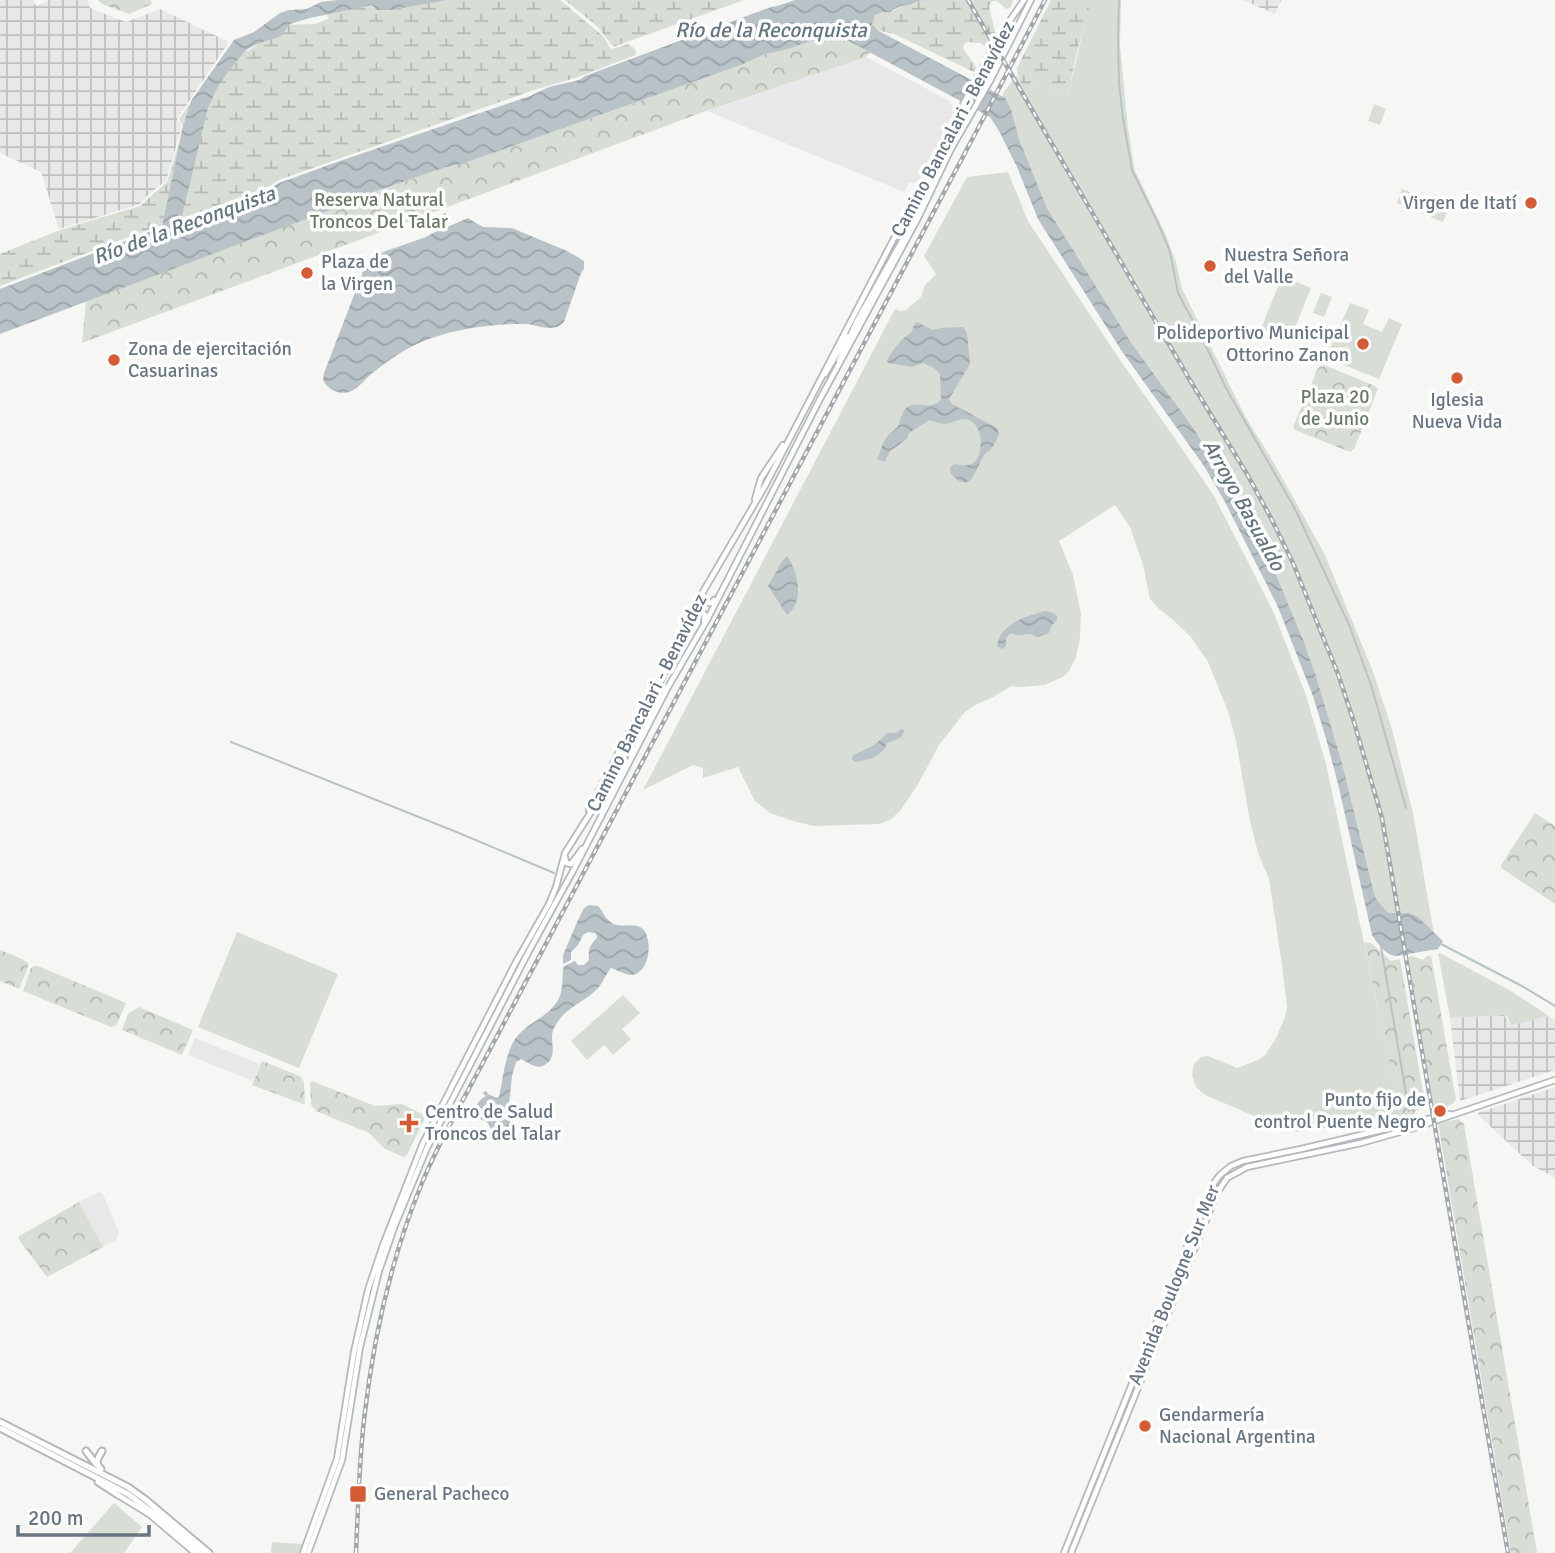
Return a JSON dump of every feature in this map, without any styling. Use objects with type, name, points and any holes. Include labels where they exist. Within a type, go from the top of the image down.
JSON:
[{"type":"main road","name":"Camino Bancalari - Benavídez","points":[[303,1553],[337,1459],[354,1352],[368,1290],[423,1143],[516,962],[549,904],[565,853],[659,682],[704,591],[752,510],[761,478],[793,430],[902,223],[931,178],[979,74],[1000,35],[1024,0]]},
{"type":"main road","name":"Camino Bancalari - Benavídez","points":[[308,1553],[342,1460],[355,1376],[379,1271],[418,1166],[1031,0]]},
{"type":"main road","points":[[891,257],[906,224],[928,189],[931,178]]},
{"type":"main road","points":[[814,390],[934,186]]},
{"type":"main road","points":[[834,375],[857,321]]},
{"type":"main road","points":[[704,591],[704,602],[713,602],[741,552]]},
{"type":"main road","points":[[682,662],[704,620],[704,613],[699,611],[689,621]]},
{"type":"main road","points":[[571,843],[565,857],[566,863],[569,864],[574,862],[591,837]]},
{"type":"main road","name":"Avenida Boulogne Sur Mer","points":[[1064,1553],[1216,1179],[1226,1170],[1244,1161],[1464,1110],[1555,1080]]},
{"type":"main road","name":"Avenida Boulogne Sur Mer","points":[[1071,1553],[1178,1286],[1223,1182],[1247,1167],[1361,1143],[1415,1128],[1464,1110]]},
{"type":"main road","points":[[0,1422],[137,1493],[209,1553]]},
{"type":"main road","points":[[0,1428],[128,1494],[202,1553]]},
{"type":"main road","points":[[86,1451],[97,1466],[112,1478]]},
{"type":"main road","points":[[97,1466],[102,1451]]},
{"type":"main road","points":[[81,1470],[149,1514],[195,1553]]},
{"type":"shaded area","points":[[0,0],[33,0],[36,6],[49,0],[88,0],[90,8],[126,22],[160,9],[229,42],[177,119],[182,126],[166,181],[140,204],[59,229],[41,172],[0,153]]},
{"type":"shaded area","points":[[1243,0],[1281,0],[1275,14]]},
{"type":"shaded area","points":[[866,57],[950,101],[950,104],[957,108],[918,183],[909,183],[904,192],[707,111]]},
{"type":"shaded area","points":[[1504,1015],[1511,1025],[1549,1016],[1555,1020],[1555,1070],[1460,1101],[1450,1018]]},
{"type":"shaded area","points":[[195,1038],[260,1064],[253,1081],[188,1055]]},
{"type":"shaded area","points":[[1555,1087],[1555,1178],[1533,1166],[1478,1113]]},
{"type":"shaded area","points":[[99,1192],[103,1194],[119,1233],[116,1240],[103,1247],[79,1202]]},
{"type":"green space","points":[[98,0],[151,0],[152,4],[129,14]]},
{"type":"green space","points":[[339,0],[560,0],[603,36],[611,49],[629,44],[635,49],[636,55],[279,180],[263,190],[0,286],[0,254],[60,230],[140,206],[167,182],[184,127],[179,119],[236,41],[248,51],[285,25],[315,24],[328,19],[326,5]]},
{"type":"green space","points":[[565,0],[744,0],[613,47],[598,27]]},
{"type":"green space","points":[[922,0],[1013,0],[1011,7],[1006,9],[997,1],[992,1],[989,6],[996,36],[991,43],[985,46],[966,42],[963,47],[976,67],[974,72],[894,34],[876,30],[872,24],[874,15],[894,11],[900,6]]},
{"type":"green space","points":[[1051,0],[1090,0],[1090,4],[1068,96],[1065,100],[1043,85],[1034,88],[1034,101],[1020,81],[1017,68]]},
{"type":"green space","points":[[1090,0],[1121,0],[1120,45],[1135,171],[1165,233],[1176,262],[1182,289],[1245,416],[1324,553],[1372,669],[1392,729],[1413,813],[1434,934],[1417,916],[1390,913],[1375,897],[1342,763],[1316,676],[1275,572],[1194,429],[1130,341],[1047,208],[1019,139],[1011,109],[1003,97],[1003,93],[1017,75],[1022,85],[1034,94],[1034,88],[1046,84],[1065,99],[1068,96]]},
{"type":"green space","name":"Reserva Natural Troncos Del Talar","points":[[834,33],[870,52],[866,57],[706,111],[82,343],[86,301],[365,195],[465,163],[741,65],[765,54]]},
{"type":"green space","points":[[1374,104],[1386,109],[1380,125],[1368,121]]},
{"type":"green space","points":[[1008,172],[1028,221],[1214,496],[1273,611],[1306,695],[1326,764],[1401,1117],[1298,1132],[1287,1130],[1205,1095],[1196,1087],[1192,1075],[1194,1064],[1201,1057],[1208,1056],[1237,1068],[1266,1054],[1276,1038],[1287,1007],[1282,965],[1269,879],[1258,853],[1250,821],[1228,711],[1207,660],[1190,636],[1150,599],[1143,565],[1130,527],[1115,505],[1059,541],[1073,575],[1081,614],[1076,657],[1069,671],[1063,677],[1044,685],[1011,686],[964,713],[939,745],[900,811],[890,820],[879,824],[813,826],[790,820],[770,813],[755,801],[738,767],[703,778],[703,768],[693,765],[643,790],[895,309],[906,310],[921,297],[925,285],[936,274],[924,256],[967,177]]},
{"type":"green space","points":[[1402,189],[1449,207],[1443,222],[1397,203]]},
{"type":"green space","points":[[1282,276],[1311,288],[1290,340],[1261,329]]},
{"type":"green space","points":[[1321,293],[1332,297],[1324,317],[1313,313]]},
{"type":"green space","name":"Polideportivo Municipal Ottorino Zanon","points":[[1350,303],[1369,310],[1363,324],[1382,332],[1389,318],[1402,324],[1379,379],[1326,358]]},
{"type":"green space","name":"Plaza 20 de Junio","points":[[1324,365],[1378,389],[1354,449],[1350,452],[1293,427],[1318,368]]},
{"type":"green space","points":[[1535,813],[1555,826],[1555,904],[1501,868]]},
{"type":"green space","points":[[237,932],[338,974],[299,1068],[198,1027]]},
{"type":"green space","points":[[1364,942],[1371,943],[1391,961],[1400,959],[1425,1103],[1423,1108],[1406,1119],[1401,1117]]},
{"type":"green space","points":[[0,950],[28,963],[19,989],[0,981]]},
{"type":"green space","points":[[1438,953],[1511,991],[1549,1016],[1511,1025],[1504,1015],[1450,1018]]},
{"type":"green space","points":[[1431,955],[1456,1100],[1443,1106],[1434,1106],[1408,957],[1423,960]]},
{"type":"green space","points":[[34,966],[126,1003],[116,1026],[111,1027],[23,991]]},
{"type":"green space","points":[[623,995],[640,1013],[622,1029],[631,1039],[613,1055],[604,1045],[587,1060],[571,1041]]},
{"type":"green space","points":[[139,1007],[193,1030],[182,1055],[122,1030],[128,1014]]},
{"type":"green space","points":[[262,1061],[300,1076],[304,1082],[305,1104],[252,1085]]},
{"type":"green space","points":[[312,1081],[375,1106],[402,1104],[422,1114],[425,1118],[407,1155],[404,1157],[385,1149],[369,1133],[316,1111],[311,1105]]},
{"type":"green space","points":[[1458,1119],[1464,1124],[1537,1553],[1511,1553],[1438,1123]]},
{"type":"green space","points":[[79,1202],[103,1247],[47,1277],[19,1240],[19,1236]]},
{"type":"green space","points":[[114,1503],[142,1527],[124,1553],[70,1553]]},
{"type":"green space","points":[[272,1542],[303,1544],[301,1553],[271,1553]]},
{"type":"water","name":"Río de la Reconquista","points":[[447,0],[391,10],[377,10],[372,5],[310,18],[290,24],[281,36],[246,50],[219,84],[208,108],[181,220],[549,87],[579,80],[771,7],[795,0],[922,0],[875,15],[872,24],[877,30],[1005,98],[1047,208],[1130,341],[1194,429],[1275,572],[1316,676],[1342,763],[1375,897],[1390,913],[1417,916],[1443,941],[1438,949],[1396,956],[1385,951],[1372,935],[1327,742],[1313,696],[1278,607],[1204,466],[1121,350],[1038,219],[1017,167],[990,117],[834,33],[765,54],[741,65],[465,163],[365,195],[0,334],[0,289],[162,227],[182,130],[191,101],[234,40],[254,32],[280,13],[307,9],[321,2]]},
{"type":"water","points":[[468,218],[483,227],[512,228],[584,261],[584,269],[564,322],[555,327],[500,325],[441,335],[400,353],[353,391],[341,393],[328,387],[323,380],[324,373],[366,264],[377,255]]},
{"type":"water","points":[[917,322],[933,330],[963,327],[967,333],[970,364],[949,399],[952,404],[997,428],[999,434],[967,482],[957,480],[950,473],[950,468],[954,464],[971,464],[978,456],[980,436],[971,421],[961,419],[945,424],[929,420],[909,433],[907,439],[890,451],[885,462],[877,459],[887,436],[898,426],[907,407],[932,405],[941,400],[940,374],[934,368],[923,363],[912,367],[887,361],[891,353],[912,332]]},
{"type":"water","points":[[787,556],[797,578],[798,595],[793,609],[787,615],[768,586]]},
{"type":"water","points":[[1045,611],[1057,616],[1049,633],[1037,637],[1010,633],[1006,638],[1006,646],[1002,649],[997,646],[999,638],[1008,627],[1022,618]]},
{"type":"water","points":[[904,730],[902,735],[887,743],[879,754],[856,762],[852,759],[853,755],[875,744],[886,733],[896,733]]},
{"type":"water","points":[[589,905],[598,906],[616,925],[643,929],[649,948],[646,962],[643,969],[632,975],[611,968],[595,991],[558,1021],[552,1032],[552,1056],[546,1064],[537,1067],[521,1059],[516,1062],[509,1105],[513,1123],[499,1134],[494,1134],[487,1122],[475,1117],[476,1107],[486,1096],[482,1093],[486,1091],[496,1098],[499,1097],[512,1045],[520,1033],[555,1005],[561,990],[564,966],[575,961],[578,965],[584,965],[589,960],[590,948],[597,938],[596,933],[588,932],[571,952],[571,960],[563,964],[563,955],[578,920],[584,908]]},
{"type":"waterway","points":[[1119,0],[1119,82],[1132,170],[1169,249],[1178,293],[1227,390],[1295,509],[1350,627],[1372,688],[1406,808]]},
{"type":"waterway","points":[[437,231],[437,221],[445,214]]},
{"type":"waterway","points":[[231,742],[554,873]]},
{"type":"waterway","name":"Arroyo Basualdo","points":[[1439,943],[1555,1006]]},
{"type":"waterway","points":[[1381,947],[1409,1111]]},
{"type":"railway","points":[[968,0],[1247,474],[1293,563],[1338,674],[1382,818],[1508,1553]]},
{"type":"railway","points":[[356,1553],[362,1437],[378,1329],[401,1240],[429,1167],[1045,0]]},
{"type":"place","name":"Virgen de Itatí","points":[[1531,203]]},
{"type":"place","name":"Nuestra Señora del Valle","points":[[1210,266]]},
{"type":"place","name":"Plaza de la Virgen","points":[[307,273]]},
{"type":"place","name":"Polideportivo Municipal Ottorino Zanon","points":[[1363,344]]},
{"type":"place","name":"Zona de ejercitación Casuarinas","points":[[114,360]]},
{"type":"place","name":"Iglesia Nueva Vida","points":[[1457,378]]},
{"type":"place","name":"Punto fijo de control Puente Negro","points":[[1440,1111]]},
{"type":"place","name":"Centro de Salud Troncos del Talar","points":[[409,1123]]},
{"type":"place","name":"Gendarmería Nacional Argentina","points":[[1145,1426]]},
{"type":"place","name":"General Pacheco","points":[[358,1494]]}]
